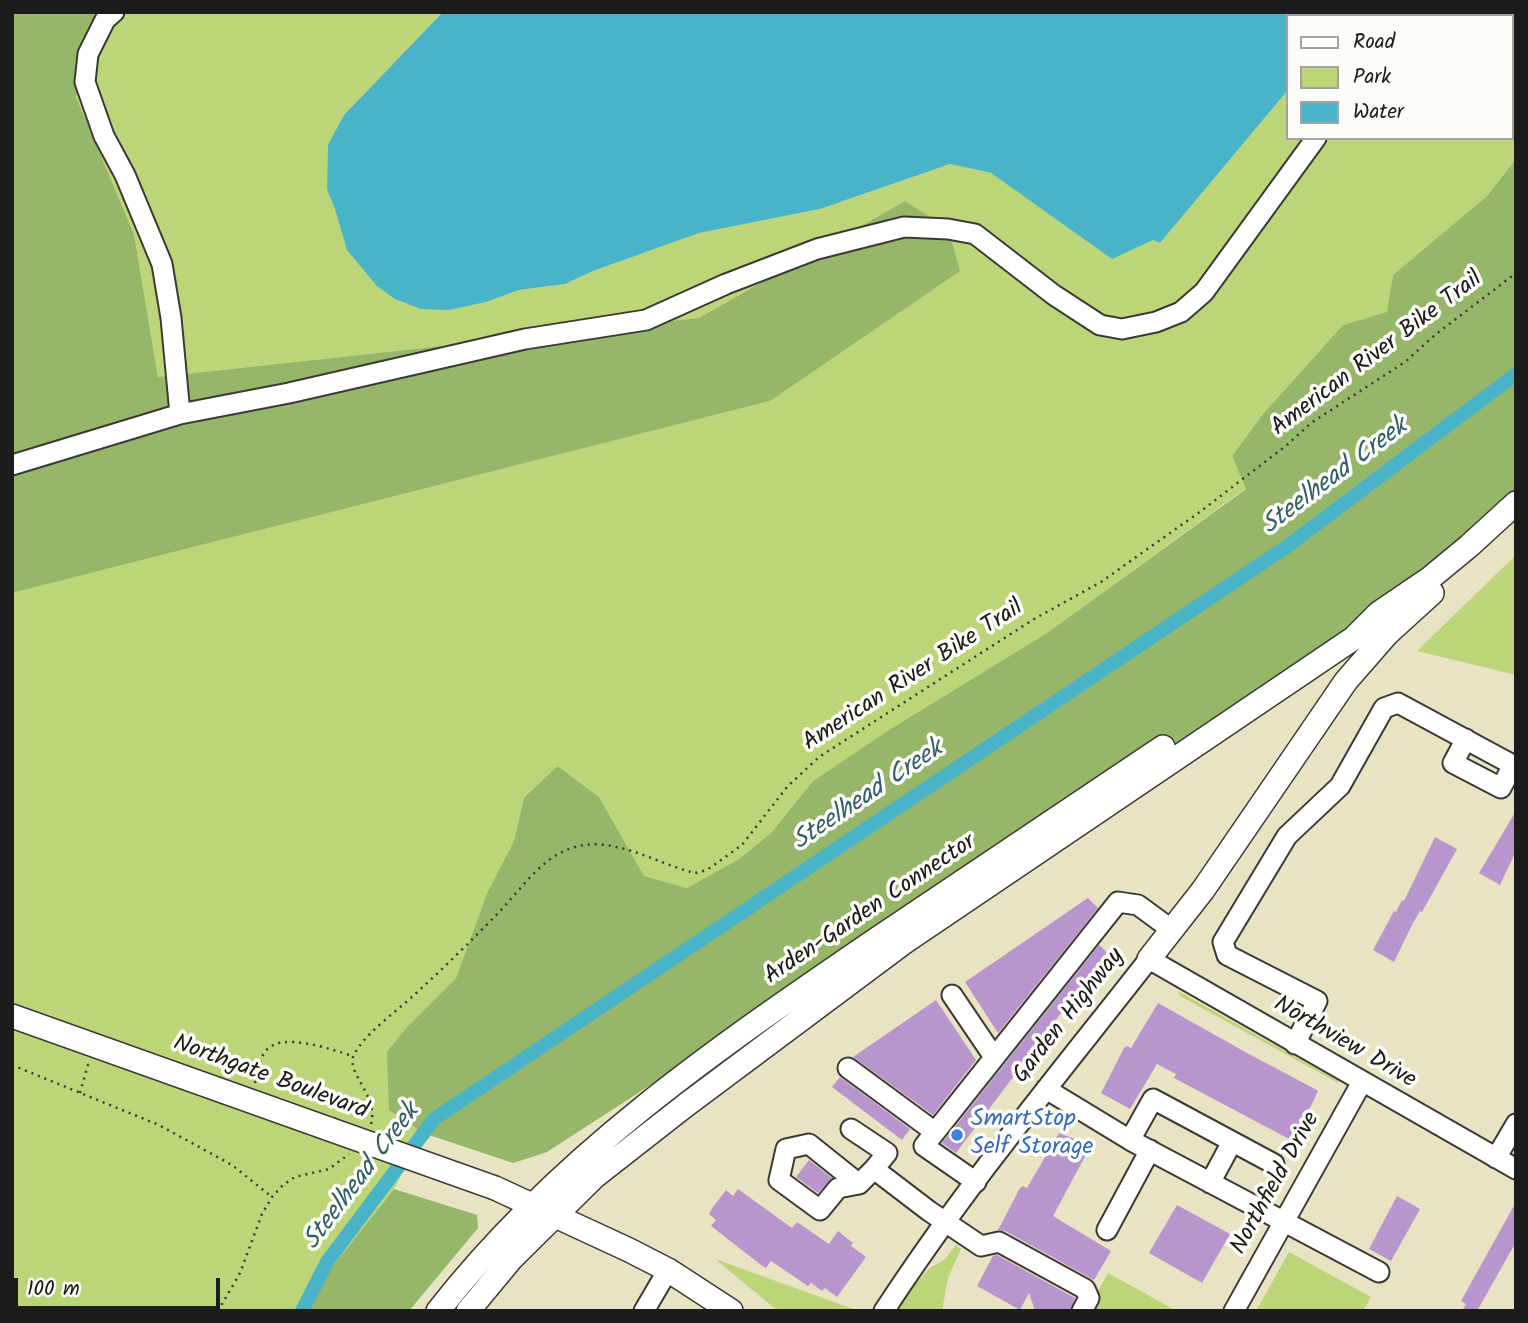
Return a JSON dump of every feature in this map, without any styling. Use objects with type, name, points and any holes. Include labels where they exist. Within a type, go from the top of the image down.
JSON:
[{"type":"main road","points":[[1149,959],[1203,890],[1346,681],[1387,634],[1443,583],[1468,546],[1516,503]]},
{"type":"main road","name":"Arden-Garden Connector","points":[[468,1311],[512,1258],[556,1214],[594,1177],[638,1142],[893,950],[1354,638],[1380,613],[1429,579],[1468,546]]},
{"type":"main road","name":"Arden-Garden Connector","points":[[438,1311],[495,1242],[532,1203],[607,1136],[725,1045],[823,975],[1350,624],[1380,613]]},
{"type":"main road","name":"Northgate Boulevard","points":[[12,1016],[532,1203],[668,1270],[731,1311]]},
{"type":"street","points":[[114,12],[105,20],[88,54],[85,82],[104,136],[125,175],[162,264],[173,332],[180,414]]},
{"type":"street","points":[[12,465],[180,414],[289,393],[525,339],[646,320],[726,284],[817,249],[904,227],[948,229],[975,234],[1054,295],[1100,325],[1122,329],[1156,322],[1181,312],[1204,292],[1315,140]]},
{"type":"street","points":[[1294,1044],[1317,1001],[1227,955],[1223,942],[1287,836],[1340,786],[1384,708],[1398,703],[1466,739]]},
{"type":"street","points":[[976,1182],[924,1146],[1118,902],[1138,905],[1172,930]]},
{"type":"street","name":"Northview Drive","points":[[1149,959],[1516,1169]]},
{"type":"street","name":"Garden Highway","points":[[884,1311],[914,1264],[1046,1088],[1149,959]]},
{"type":"street","points":[[952,995],[994,1057]]},
{"type":"street","points":[[848,1068],[935,1132]]},
{"type":"street","name":"Northfield Drive","points":[[1234,1311],[1362,1082]]},
{"type":"street","points":[[1046,1088],[1130,1140],[1379,1272]]},
{"type":"street","points":[[1130,1140],[1153,1099],[1273,1164]]},
{"type":"street","points":[[1496,1158],[1516,1124]]},
{"type":"street","points":[[851,1129],[887,1153],[859,1184]]},
{"type":"street","points":[[1210,1183],[1232,1142]]},
{"type":"street","points":[[1107,1230],[1150,1150]]},
{"type":"street","points":[[874,1168],[981,1247],[999,1242],[1085,1289],[1089,1298],[1082,1311]]},
{"type":"street","points":[[644,1311],[668,1270]]},
{"type":"path","name":"American River Bike Trail","points":[[353,1056],[481,931],[534,872],[550,859],[572,848],[592,844],[636,853],[695,873],[718,863],[742,845],[787,787],[819,757],[1034,619],[1101,582],[1236,485],[1311,423],[1405,362],[1516,273]]},
{"type":"path","points":[[249,1099],[262,1058],[275,1043],[295,1042],[353,1056],[352,1066],[373,1107],[371,1126]]},
{"type":"path","points":[[80,1093],[93,1044]]},
{"type":"path","points":[[12,1065],[159,1125],[232,1165],[272,1197]]},
{"type":"path","points":[[218,1311],[240,1273],[262,1214],[272,1197],[289,1181],[301,1175],[329,1169],[352,1151]]},
{"type":"green space","points":[[12,12],[105,12],[76,97],[134,234],[158,377],[699,318],[905,201],[948,229],[960,271],[770,401],[12,593]]},
{"type":"green space","points":[[105,12],[443,12],[344,115],[327,190],[335,209],[486,302],[519,290],[565,284],[593,271],[699,233],[820,209],[950,164],[991,173],[1112,258],[1153,240],[1160,243],[1286,92],[1286,140],[1514,140],[1514,14],[1350,14],[1516,12],[1516,159],[1487,196],[1393,275],[1388,312],[1343,325],[1263,414],[1232,456],[1246,488],[1047,633],[892,728],[813,781],[771,833],[739,859],[687,888],[644,876],[599,797],[559,766],[524,796],[514,841],[487,893],[456,978],[407,1027],[390,1110],[423,1133],[394,1189],[310,1295],[303,1311],[12,1311],[12,593],[770,401],[905,201],[700,318],[158,377],[134,234],[76,97]]},
{"type":"green space","points":[[1516,159],[1516,499],[1414,590],[547,1152],[513,1163],[423,1133],[389,1110],[387,1052],[407,1027],[456,978],[487,893],[514,841],[524,797],[558,766],[599,797],[644,876],[687,888],[739,859],[771,833],[813,781],[892,728],[1047,633],[1246,489],[1232,456],[1263,414],[1343,325],[1387,312],[1393,275],[1487,196]]},
{"type":"green space","points":[[1516,555],[1516,675],[1417,651]]},
{"type":"green space","points":[[1178,991],[1337,1080],[1340,1084],[1180,996]]},
{"type":"green space","points":[[394,1189],[477,1215],[478,1228],[409,1311],[302,1311],[310,1295]]},
{"type":"green space","points":[[956,1245],[961,1249],[948,1278],[942,1311],[897,1311],[912,1287],[930,1268],[945,1259]]},
{"type":"green space","points":[[1289,1252],[1371,1297],[1363,1311],[1256,1311]]},
{"type":"green space","points":[[715,1259],[856,1310],[778,1311]]},
{"type":"green space","points":[[1108,1273],[1177,1311],[1087,1311]]},
{"type":"water","points":[[443,12],[1351,12],[1286,14],[1286,92],[1160,243],[1153,240],[1112,259],[991,173],[950,164],[820,209],[699,233],[593,271],[565,284],[519,290],[486,302],[448,310],[421,309],[395,299],[377,286],[347,250],[327,190],[328,145],[344,115]]},
{"type":"building","points":[[1516,811],[1516,851],[1500,885],[1479,873]]},
{"type":"building","points":[[1435,837],[1457,849],[1422,912],[1420,911],[1413,923],[1394,962],[1373,950],[1394,911],[1396,912],[1402,900],[1404,901]]},
{"type":"building","points":[[1088,898],[1098,908],[998,1033],[965,982]]},
{"type":"building","points":[[1099,945],[1107,952],[956,1153],[942,1143]]},
{"type":"building","points":[[936,1000],[976,1060],[933,1115],[853,1057]]},
{"type":"building","points":[[1158,1003],[1318,1091],[1291,1140],[1174,1078],[1176,1074],[1157,1064],[1130,1109],[1101,1093],[1124,1048],[1131,1048]]},
{"type":"building","points":[[840,1077],[910,1129],[902,1140],[832,1087]]},
{"type":"building","points":[[1059,1133],[1077,1140],[1076,1142],[1089,1149],[1053,1216],[1111,1251],[1094,1280],[1005,1231],[998,1230],[1020,1188],[1027,1188]]},
{"type":"building","points":[[809,1160],[832,1178],[818,1193],[796,1177]]},
{"type":"building","points":[[738,1189],[792,1228],[797,1222],[829,1244],[838,1231],[853,1243],[851,1246],[866,1257],[837,1297],[825,1288],[822,1291],[811,1283],[808,1286],[771,1261],[766,1268],[711,1226],[716,1220],[709,1214],[713,1207],[726,1190],[733,1196]]},
{"type":"building","points":[[1397,1196],[1420,1209],[1391,1261],[1369,1249]]},
{"type":"building","points":[[1516,1202],[1516,1242],[1477,1311],[1462,1311],[1466,1304],[1461,1301]]},
{"type":"building","points":[[1177,1205],[1230,1234],[1202,1283],[1149,1253]]},
{"type":"building","points":[[997,1255],[1075,1298],[1070,1311],[1035,1311],[1029,1293],[1020,1310],[977,1286],[993,1256]]},
{"type":"waterway","name":"Steelhead Creek","points":[[302,1311],[327,1262],[434,1119],[1286,547],[1516,374]]},
{"type":"place","name":"SmartStop Self Storage","points":[[957,1135]]}]
